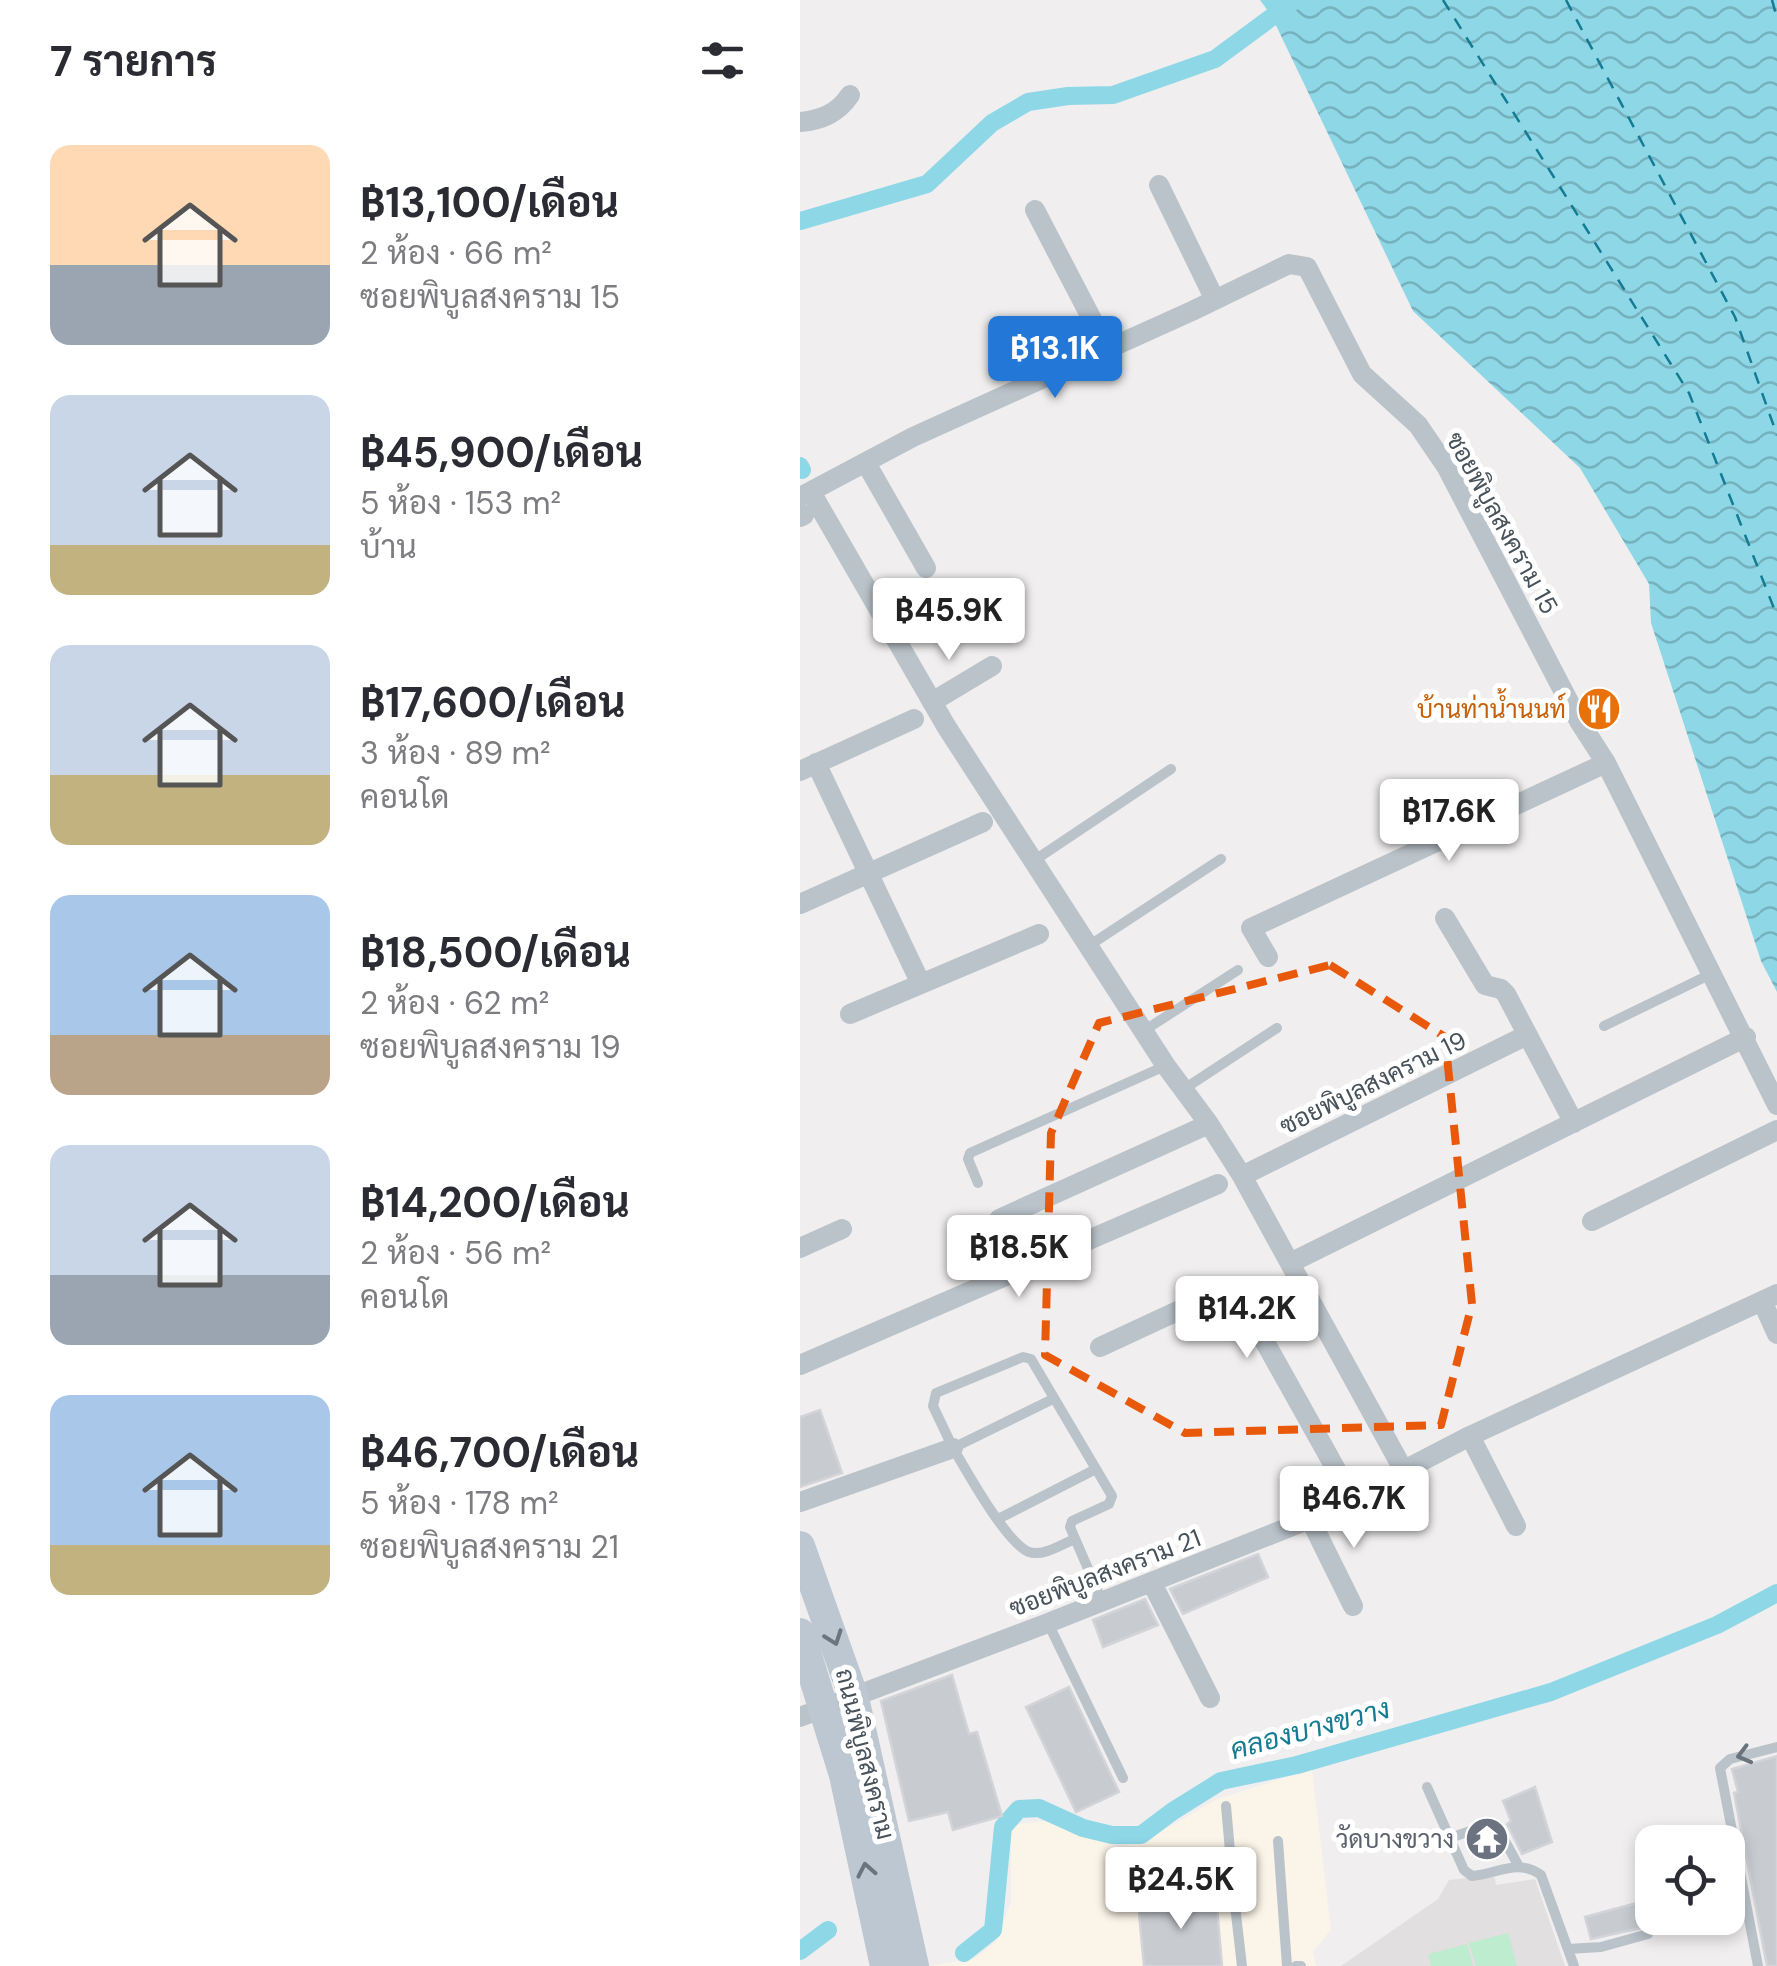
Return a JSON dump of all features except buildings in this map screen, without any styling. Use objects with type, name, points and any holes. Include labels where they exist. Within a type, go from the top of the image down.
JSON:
[{"type":"main road","name":"ถนนพิบูลสงคราม","points":[[800,1546],[854,1698],[914,1966]]},
{"type":"main road","name":"ถนนพิบูลสงคราม","points":[[800,1632],[812,1713],[859,1834],[885,1966]]},
{"type":"street","points":[[800,122],[830,115],[842,108],[850,95]]},
{"type":"street","points":[[1159,184],[1215,300]]},
{"type":"street","points":[[1035,210],[1108,350]]},
{"type":"street","name":"ซอยพิบูลสงคราม 15","points":[[804,505],[912,437],[1288,264],[1306,267],[1362,374],[1418,425],[1446,466],[1579,721],[1606,762],[1777,1105]]},
{"type":"street","points":[[866,463],[926,568]]},
{"type":"street","points":[[804,505],[1166,1066],[1242,1176],[1404,1471]]},
{"type":"street","points":[[932,702],[992,666]]},
{"type":"street","points":[[914,719],[808,767],[870,872],[921,984]]},
{"type":"street","points":[[1268,957],[1251,928],[1606,762]]},
{"type":"street","points":[[800,904],[983,822]]},
{"type":"street","points":[[1445,918],[1485,986],[1506,994],[1574,1124]]},
{"type":"street","points":[[850,1014],[1039,934]]},
{"type":"street","name":"ซอยพิบูลสงคราม 19","points":[[1242,1176],[1526,1035]]},
{"type":"street","points":[[1290,1263],[1746,1038]]},
{"type":"street","points":[[1000,1219],[1209,1124]]},
{"type":"street","points":[[1592,1221],[1777,1130]]},
{"type":"street","points":[[802,1357],[1218,1184]]},
{"type":"street","points":[[800,1248],[842,1229]]},
{"type":"street","points":[[1100,1347],[1212,1295],[1232,1296],[1246,1308],[1352,1498]]},
{"type":"street","points":[[1770,1298],[1777,1334]]},
{"type":"street","name":"ซอยพิบูลสงคราม 21","points":[[812,1713],[1310,1519],[1470,1436],[1770,1298]]},
{"type":"street","points":[[1470,1436],[1516,1526]]},
{"type":"street","points":[[800,1502],[952,1448]]},
{"type":"street","points":[[1310,1519],[1353,1606]]},
{"type":"street","points":[[1152,1583],[1210,1698]]},
{"type":"lane","points":[[1035,860],[1172,769]]},
{"type":"lane","points":[[1090,945],[1222,858]]},
{"type":"lane","points":[[1145,1030],[1238,970]]},
{"type":"lane","points":[[1604,1026],[1713,973]]},
{"type":"lane","points":[[1184,1089],[1277,1028]]},
{"type":"lane","points":[[978,1183],[968,1159],[970,1153],[1166,1066]]},
{"type":"lane","points":[[1075,1539],[1040,1553],[1018,1545],[952,1448],[934,1406],[936,1393],[1023,1356],[1032,1358],[1112,1496],[1109,1504],[1072,1521],[1075,1539],[1102,1601]]},
{"type":"lane","points":[[952,1448],[1054,1399]]},
{"type":"lane","points":[[998,1520],[1096,1468]]},
{"type":"lane","points":[[1048,1624],[1122,1778]]},
{"type":"lane","points":[[1758,1966],[1720,1774],[1723,1762],[1777,1748]]},
{"type":"lane","points":[[1427,1787],[1464,1870],[1472,1876],[1518,1865],[1541,1875],[1574,1966]]},
{"type":"lane","points":[[1226,1806],[1242,1966]]},
{"type":"lane","points":[[1450,1838],[1492,1828],[1499,1830],[1518,1865]]},
{"type":"lane","points":[[1278,1841],[1287,1966]]},
{"type":"lane","points":[[1140,1892],[1219,1887],[1230,1890],[1234,1897]]},
{"type":"lane","points":[[1568,1950],[1601,1947],[1644,1935]]},
{"type":"highlighted area","points":[[1330,965],[1445,1037],[1472,1304],[1441,1425],[1185,1433],[1045,1355],[1051,1133],[1099,1023]]},
{"type":"shaded area","points":[[1312,1769],[1331,1930],[1313,1951],[1316,1966],[931,1966],[975,1958],[996,1942],[1011,1902],[1011,1832],[1019,1824],[1044,1821],[1117,1846],[1140,1844],[1217,1799]]},
{"type":"shaded area","points":[[1494,1875],[1496,1885],[1535,1879],[1565,1966],[1341,1966],[1438,1899],[1449,1880]]},
{"type":"green space","points":[[1508,1933],[1517,1966],[1476,1966],[1469,1943]]},
{"type":"green space","points":[[1467,1944],[1473,1966],[1431,1966],[1428,1954]]},
{"type":"water","points":[[1260,0],[1777,0],[1777,992],[1761,961],[1651,623],[1649,584],[1580,468],[1413,311],[1271,15]]},
{"type":"waterway","points":[[800,221],[927,184],[992,123],[1028,102],[1113,95],[1215,59],[1295,0]]},
{"type":"waterway","points":[[800,466],[802,470]]},
{"type":"waterway","name":"คลองบางขวาง","points":[[964,1953],[993,1930],[1003,1827],[1019,1809],[1039,1808],[1083,1828],[1112,1835],[1141,1835],[1221,1781],[1297,1765],[1551,1692],[1717,1625],[1777,1593]]},
{"type":"waterway","name":"คลองบางขวาง","points":[[800,1951],[828,1930]]},
{"type":"ferry route","points":[[1443,0],[1689,393],[1777,616]]},
{"type":"ferry route","points":[[1566,0],[1735,317],[1777,435]]},
{"type":"ferry route","points":[[1772,0],[1777,18]]},
{"type":"place","name":"บ้านท่าน้ำนนท์","points":[[1599,709]]},
{"type":"place","name":"วัดบางขวาง","points":[[1487,1839]]}]
